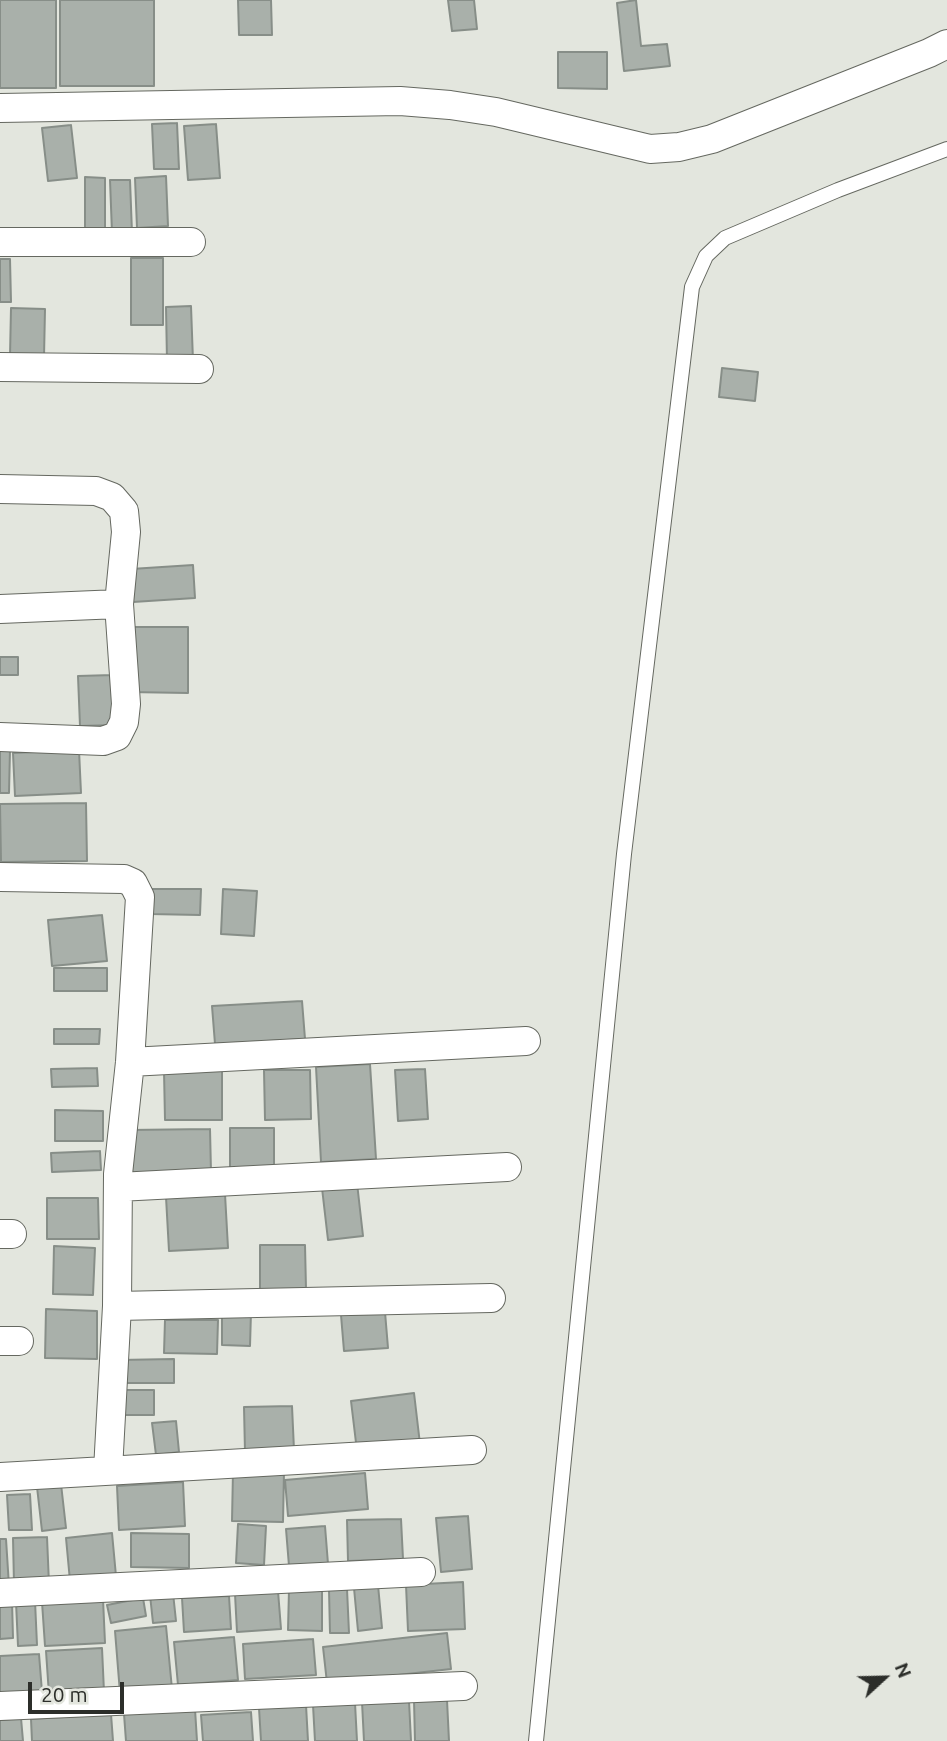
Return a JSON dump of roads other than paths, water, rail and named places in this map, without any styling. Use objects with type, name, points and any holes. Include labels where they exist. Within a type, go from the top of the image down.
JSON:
[{"type":"street","points":[[0,108],[400,101],[496,112],[650,149],[679,147],[712,139],[947,44]]},
{"type":"street","points":[[0,242],[191,242]]},
{"type":"street","points":[[0,367],[199,369]]},
{"type":"street","points":[[0,489],[96,491],[112,497],[124,511],[126,532],[119,604],[126,704],[124,722],[117,736],[103,741],[0,737]]},
{"type":"street","points":[[0,610],[119,604]]},
{"type":"street","points":[[0,877],[124,878],[133,883],[140,897],[130,1062],[118,1187],[117,1306],[108,1470]]},
{"type":"street","points":[[130,1062],[526,1041]]},
{"type":"street","points":[[118,1187],[507,1167]]},
{"type":"street","points":[[117,1306],[491,1298]]},
{"type":"street","points":[[0,1477],[472,1450]]},
{"type":"street","points":[[0,1593],[421,1572]]},
{"type":"street","points":[[0,1706],[463,1686]]},
{"type":"lane","points":[[536,1741],[624,854],[692,287],[706,256],[725,238],[838,190],[947,149]]}]
